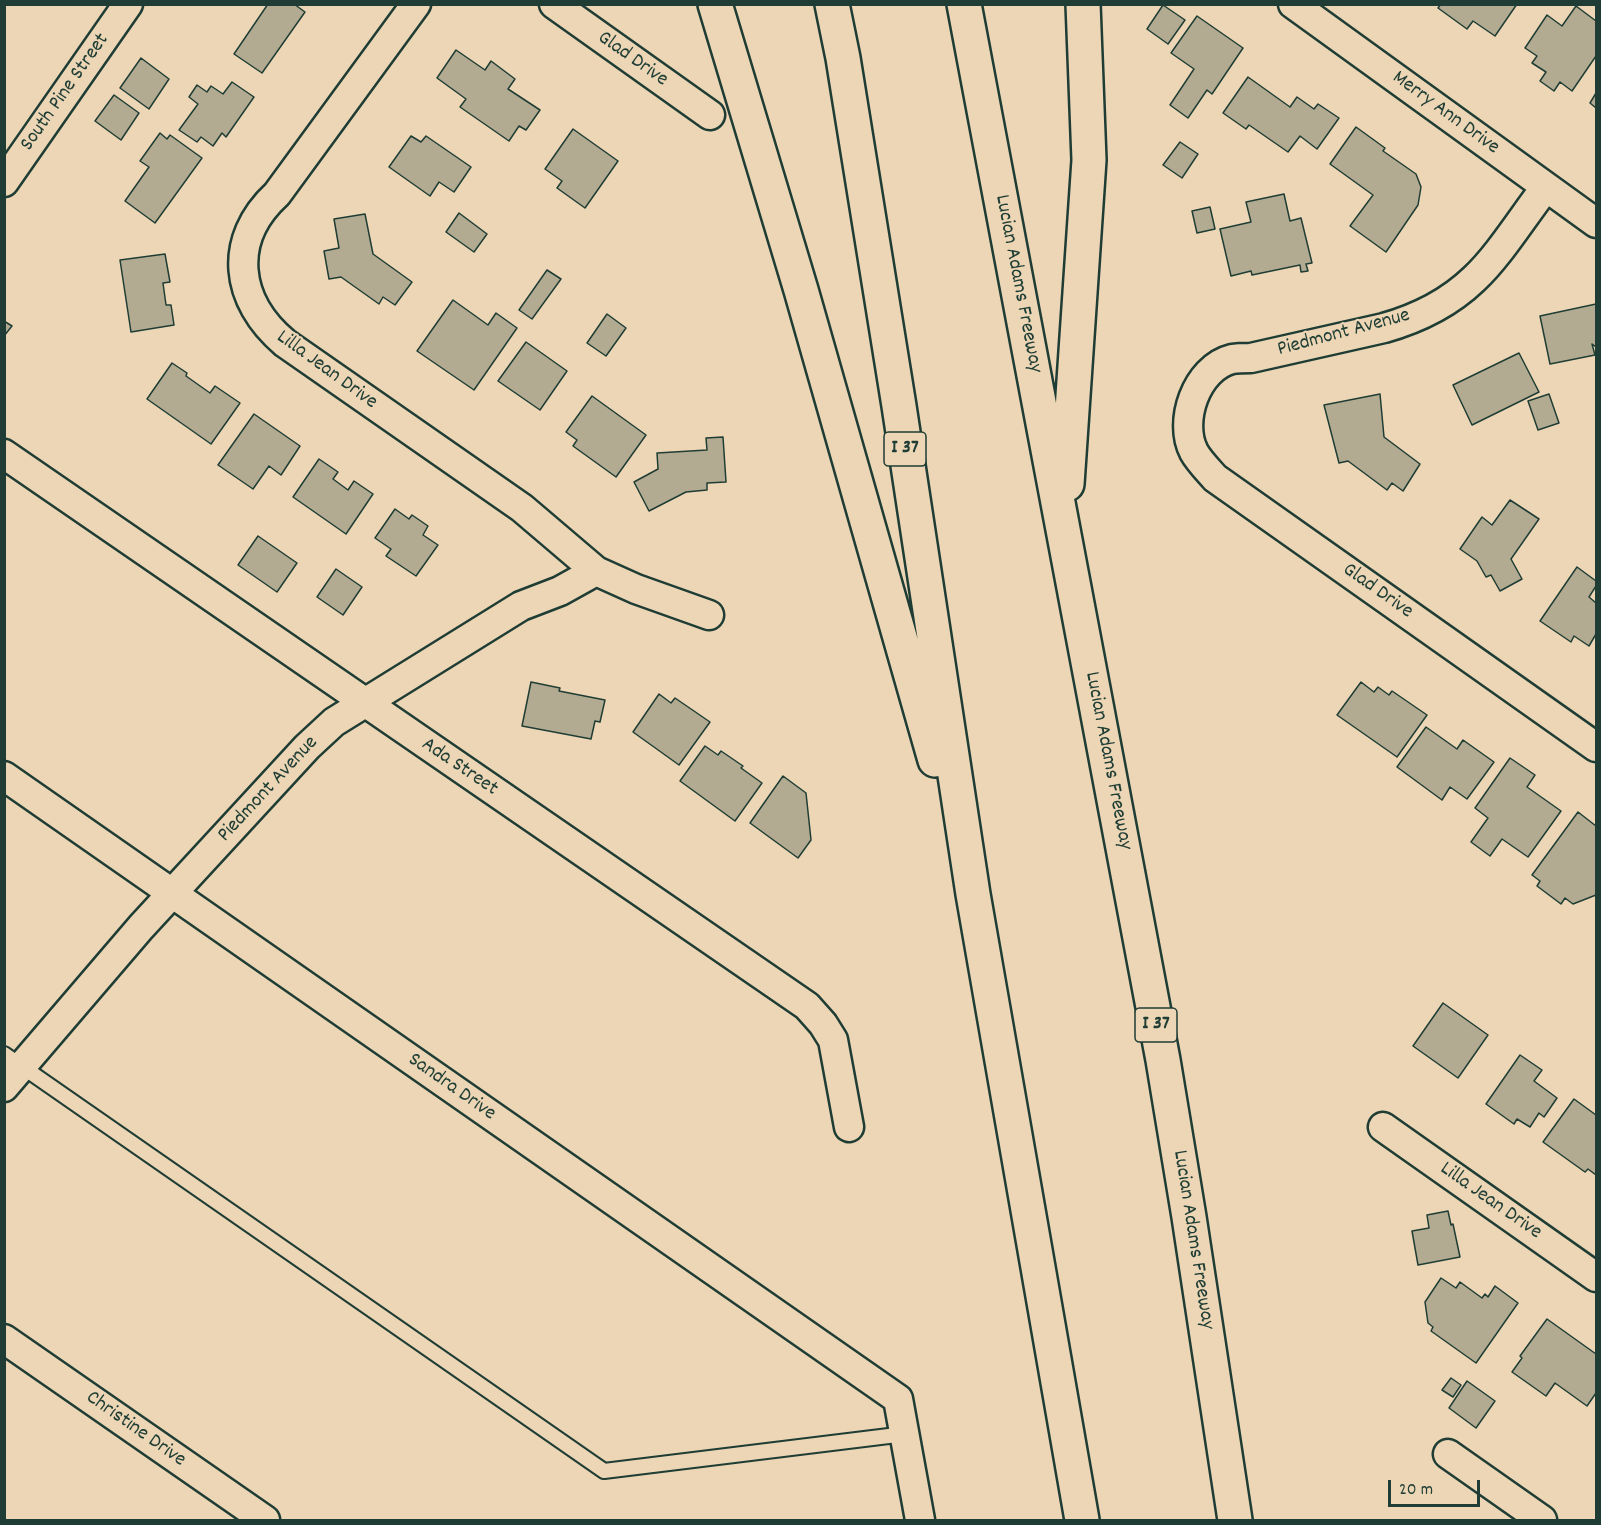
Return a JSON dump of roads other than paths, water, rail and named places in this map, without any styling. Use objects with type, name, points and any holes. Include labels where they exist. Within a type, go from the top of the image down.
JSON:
[{"type":"highway","points":[[715,4],[798,279],[973,894]]},
{"type":"highway","name":"I 37","points":[[832,4],[843,57],[899,406],[973,894],[1082,1521]]},
{"type":"highway","name":"Lucian Adams Freeway","points":[[964,4],[1165,1071],[1190,1217],[1235,1521]]},
{"type":"highway","points":[[1064,531],[1089,160],[1083,4]]},
{"type":"street","name":"South Pine Street","points":[[4,182],[128,4]]},
{"type":"street","name":"Lilla Jean Drive","points":[[416,4],[253,223],[246,241],[243,269],[249,297],[257,314],[285,343],[522,508],[596,571],[636,589],[709,615]]},
{"type":"street","name":"Glad Drive","points":[[554,4],[710,115]]},
{"type":"street","name":"Merry Ann Drive","points":[[1293,4],[1596,223]]},
{"type":"street","name":"Piedmont Avenue","points":[[1189,415],[1197,389],[1207,375],[1231,359],[1251,358],[1384,328],[1403,323],[1439,305],[1473,280],[1486,266],[1546,187]]},
{"type":"street","name":"Glad Drive","points":[[1189,415],[1188,436],[1194,453],[1215,478],[1596,747]]},
{"type":"street","name":"Ada Street","points":[[4,454],[807,1006],[833,1040],[849,1127]]},
{"type":"street","name":"Piedmont Avenue","points":[[10,1069],[307,747],[334,722],[521,606],[560,591],[596,571]]},
{"type":"street","name":"Sandra Drive","points":[[4,776],[898,1399],[905,1434]]},
{"type":"street","name":"Lilla Jean Drive","points":[[1383,1127],[1596,1277]]},
{"type":"street","name":"Christine Drive","points":[[4,1339],[265,1521]]},
{"type":"street","points":[[905,1434],[920,1521]]},
{"type":"street","points":[[1448,1454],[1542,1521]]},
{"type":"lane","points":[[10,1069],[604,1471],[905,1434]]}]
